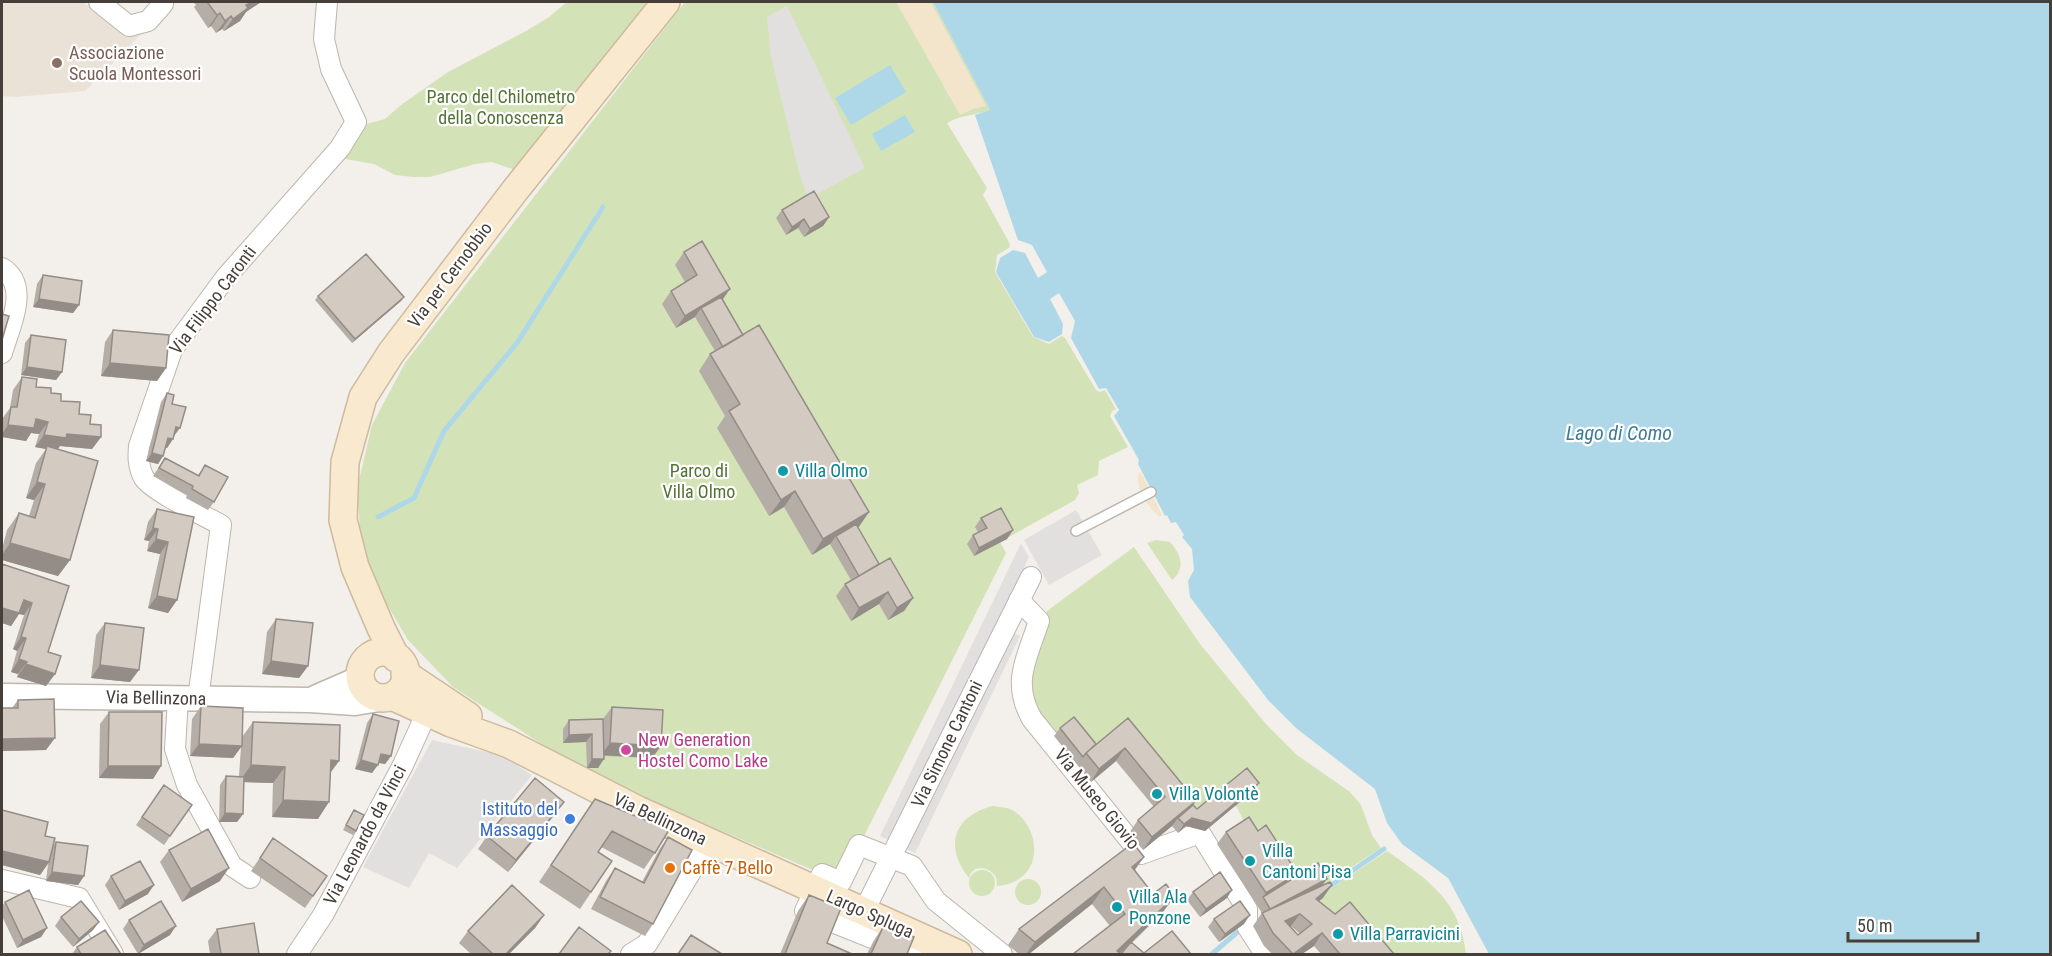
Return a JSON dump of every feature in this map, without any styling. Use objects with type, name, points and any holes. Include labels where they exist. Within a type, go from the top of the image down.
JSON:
[{"type":"main road","name":"Via per Cernobbio","points":[[395,682],[381,628],[355,567],[343,520],[345,462],[363,397],[391,353],[516,189],[666,2]]},
{"type":"main road","name":"Via per Cernobbio","points":[[362,669],[366,623],[365,590]]},
{"type":"main road","points":[[385,653],[395,682],[376,697],[366,690],[361,683],[362,669],[369,657],[385,653]]},
{"type":"main road","name":"Via Bellinzona","points":[[395,682],[427,712],[509,747]]},
{"type":"main road","name":"Via Bellinzona","points":[[395,682],[509,747],[613,798],[814,889]]},
{"type":"main road","name":"Largo Spluga","points":[[814,889],[958,954]]},
{"type":"street","points":[[99,2],[129,26],[148,21],[163,4]]},
{"type":"street","name":"Via Filippo Caronti","points":[[188,698],[221,525],[151,485],[140,470],[139,446],[172,350],[226,277],[340,147],[356,122],[332,69],[324,39],[327,2]]},
{"type":"street","points":[[2,268],[10,275],[16,291],[16,302],[2,353]]},
{"type":"street","name":"Via Simone Cantoni","points":[[864,911],[1031,577]]},
{"type":"street","name":"Via Museo Giovio","points":[[1019,600],[1039,621],[1020,686],[1022,697],[1032,719],[1141,854],[1200,833],[1246,909],[1247,926],[1265,954]]},
{"type":"street","name":"Via Bellinzona","points":[[310,700],[354,681],[362,669]]},
{"type":"street","name":"Via Bellinzona","points":[[2,696],[310,700],[356,703],[395,682]]},
{"type":"street","points":[[188,698],[175,749],[187,785],[232,866],[250,878]]},
{"type":"street","name":"Via Leonardo da Vinci","points":[[297,954],[323,915],[404,765],[427,712]]},
{"type":"street","points":[[632,954],[647,944],[709,842]]},
{"type":"street","name":"Largo Spluga","points":[[912,954],[805,911],[822,874],[841,882],[859,845],[912,866],[936,901],[1002,954]]},
{"type":"street","points":[[2,880],[79,898],[113,954]]},
{"type":"lane","points":[[1076,531],[1151,492]]},
{"type":"shaded area","name":"Associazione Scuola Montessori","points":[[2,2],[83,2],[125,35],[141,34],[85,91],[2,96]]},
{"type":"shaded area","points":[[787,6],[865,168],[808,199],[798,168],[771,56],[767,17]]},
{"type":"shaded area","points":[[1076,510],[1102,555],[1049,585],[1024,540]]},
{"type":"shaded area","points":[[1021,543],[1029,557],[997,625],[1020,636],[915,853],[880,836]]},
{"type":"shaded area","points":[[432,740],[501,755],[532,775],[457,868],[429,853],[409,888],[363,867]]},
{"type":"green space","name":"Parco del Chilometro della Conoscenza","points":[[567,2],[658,2],[515,170],[492,162],[475,164],[430,177],[413,177],[395,175],[374,164],[340,158],[363,125],[385,119],[448,72],[528,30]]},
{"type":"green space","name":"Parco di Villa Olmo","points":[[685,2],[933,2],[990,110],[947,123],[987,188],[983,195],[1010,244],[1009,248],[997,255],[995,272],[1033,337],[1049,344],[1062,336],[1065,338],[1096,390],[1100,392],[1105,390],[1116,409],[1110,416],[1128,447],[1099,461],[1098,475],[1077,485],[1079,493],[1075,500],[1000,542],[1006,553],[841,882],[661,805],[565,759],[453,687],[408,640],[382,596],[361,542],[357,489],[372,425],[405,363]]},
{"type":"green space","points":[[1156,540],[1170,542],[1179,556],[1179,571],[1172,580],[1147,543]]},
{"type":"green space","points":[[1134,547],[1200,644],[1266,724],[1297,755],[1350,792],[1361,805],[1372,835],[1381,848],[1321,887],[1281,890],[1236,806],[1191,818],[1119,731],[1091,754],[1054,736],[1036,714],[1026,679],[1047,611]]},
{"type":"green space","points":[[992,806],[1010,809],[1020,816],[1032,835],[1034,847],[1029,868],[1022,877],[1011,883],[997,886],[996,877],[985,869],[974,870],[969,878],[961,866],[955,844],[956,834],[968,817]]},
{"type":"green space","points":[[1387,851],[1440,893],[1457,919],[1463,935],[1466,954],[1375,954],[1326,927],[1307,911],[1323,898],[1321,895]]},
{"type":"green space","points":[[982,870],[991,874],[995,883],[991,892],[982,896],[973,892],[969,883],[973,874]]},
{"type":"green space","points":[[1028,879],[1037,883],[1041,892],[1037,901],[1028,905],[1019,901],[1015,892],[1019,883]]},
{"type":"sand","points":[[896,2],[931,2],[986,106],[960,115]]},
{"type":"sand","points":[[1141,472],[1162,515],[1159,517],[1141,494],[1138,476]]},
{"type":"water","name":"Lago di Como","points":[[933,2],[2050,2],[2050,954],[1489,954],[1448,878],[1402,844],[1387,823],[1375,789],[1296,728],[1268,700],[1190,597],[1188,581],[1194,570],[1192,549],[1182,537],[1184,535],[1176,522],[1171,523],[1167,515],[1165,516],[1138,464],[1139,460],[1114,416],[1119,410],[1106,388],[1099,389],[1071,338],[1075,321],[1059,293],[1050,299],[1063,324],[1062,334],[1049,342],[1034,337],[996,272],[1000,258],[1013,250],[1025,253],[1038,278],[1047,272],[1032,245],[1018,240],[975,115],[990,110]]},
{"type":"water","points":[[890,65],[906,92],[851,125],[835,98]]},
{"type":"water","points":[[905,115],[915,132],[881,151],[872,134]]},
{"type":"building","points":[[207,2],[252,2],[246,5],[248,8],[233,19],[231,16],[225,21],[220,13],[217,15]]},
{"type":"building","points":[[814,191],[829,217],[810,229],[804,219],[792,227],[782,210]]},
{"type":"building","points":[[702,241],[730,289],[685,316],[671,291],[697,275],[684,252]]},
{"type":"building","points":[[366,254],[404,297],[355,339],[318,296]]},
{"type":"building","points":[[43,275],[82,281],[79,305],[39,299]]},
{"type":"building","points":[[721,297],[743,335],[723,347],[701,308]]},
{"type":"building","points":[[2,314],[9,316],[2,340]]},
{"type":"building","name":"Villa Olmo","points":[[759,325],[869,512],[823,539],[795,491],[781,500],[729,411],[740,404],[710,354]]},
{"type":"building","points":[[113,330],[169,335],[166,368],[110,363]]},
{"type":"building","points":[[31,335],[66,340],[62,372],[27,367]]},
{"type":"building","points":[[22,377],[37,379],[36,387],[51,388],[51,393],[61,394],[61,401],[80,402],[79,414],[91,415],[90,424],[101,425],[101,437],[67,434],[66,438],[44,435],[48,422],[36,419],[34,428],[8,425],[11,407],[17,407]]},
{"type":"building","points":[[167,393],[174,395],[172,404],[186,407],[180,428],[176,427],[173,439],[168,438],[163,456],[152,453]]},
{"type":"building","points":[[47,446],[98,461],[70,560],[10,543],[19,513],[35,518],[45,484],[37,482]]},
{"type":"building","points":[[165,458],[199,476],[205,465],[228,477],[214,502],[192,489],[193,486],[159,468]]},
{"type":"building","points":[[1001,508],[1013,530],[979,548],[973,535],[987,528],[981,518]]},
{"type":"building","points":[[157,509],[194,517],[177,600],[157,596],[168,542],[156,539],[158,529],[153,528]]},
{"type":"building","points":[[856,524],[879,564],[859,576],[836,536]]},
{"type":"building","points":[[890,558],[913,598],[897,608],[888,592],[859,608],[845,584]]},
{"type":"building","points":[[2,564],[69,586],[48,652],[61,656],[55,674],[26,664],[27,662],[19,659],[26,638],[21,637],[32,603],[24,600],[19,613],[2,608]]},
{"type":"building","points":[[276,619],[313,623],[308,666],[271,661]]},
{"type":"building","points":[[105,623],[144,628],[139,670],[100,665]]},
{"type":"building","points":[[54,699],[55,738],[2,739],[2,708],[18,708],[18,700]]},
{"type":"building","points":[[201,706],[243,708],[242,746],[199,744]]},
{"type":"building","points":[[612,707],[663,710],[661,746],[610,743]]},
{"type":"building","points":[[109,712],[162,712],[161,766],[108,766]]},
{"type":"building","points":[[373,714],[399,721],[391,756],[381,754],[378,765],[361,760]]},
{"type":"building","points":[[1074,717],[1096,744],[1083,757],[1060,728]]},
{"type":"building","points":[[1128,718],[1196,801],[1152,837],[1138,820],[1165,797],[1125,748],[1099,769],[1086,753]]},
{"type":"building","points":[[603,719],[604,759],[592,759],[592,734],[569,735],[569,720]]},
{"type":"building","points":[[253,722],[340,725],[339,761],[331,760],[329,802],[283,800],[285,767],[251,765]]},
{"type":"building","points":[[1247,768],[1259,783],[1211,823],[1192,818],[1184,824],[1178,818],[1193,805],[1197,809]]},
{"type":"building","points":[[226,776],[244,777],[243,814],[225,813]]},
{"type":"building","points":[[535,778],[564,802],[516,860],[487,836]]},
{"type":"building","points":[[164,785],[192,805],[170,836],[142,817]]},
{"type":"building","points":[[595,799],[669,830],[655,853],[612,831],[598,852],[612,861],[591,892],[551,865]]},
{"type":"building","points":[[2,810],[48,822],[45,836],[55,838],[49,862],[2,851]]},
{"type":"building","points":[[354,810],[364,815],[356,831],[346,825]]},
{"type":"building","points":[[1249,817],[1258,831],[1266,825],[1292,865],[1285,870],[1290,878],[1266,893],[1226,832]]},
{"type":"building","points":[[208,829],[229,868],[191,889],[169,850]]},
{"type":"building","points":[[668,837],[692,850],[653,924],[600,897],[615,868],[644,883]]},
{"type":"building","points":[[273,838],[327,876],[313,896],[260,858]]},
{"type":"building","points":[[56,842],[88,846],[84,876],[52,872]]},
{"type":"building","name":"Villa Ala Ponzone","points":[[1133,843],[1144,857],[1132,867],[1153,894],[1166,884],[1175,896],[1117,951],[1121,954],[1073,954],[1125,914],[1104,887],[1035,942],[1019,929]]},
{"type":"building","points":[[140,861],[154,885],[125,901],[111,876]]},
{"type":"building","points":[[1318,863],[1327,879],[1270,909],[1263,897]]},
{"type":"building","points":[[1220,872],[1232,890],[1206,909],[1193,892]]},
{"type":"building","points":[[1330,882],[1332,885],[1316,899],[1335,914],[1350,902],[1394,954],[1340,954],[1322,933],[1293,954],[1273,933],[1262,913]],"holes":[[[1300,914],[1312,924],[1298,935],[1285,921]]]},
{"type":"building","points":[[512,885],[544,915],[506,954],[493,954],[468,931]]},
{"type":"building","points":[[29,890],[47,928],[23,940],[5,902]]},
{"type":"building","points":[[809,895],[841,908],[827,943],[852,954],[785,954]]},
{"type":"building","points":[[81,901],[99,922],[79,939],[61,917]]},
{"type":"building","points":[[161,901],[176,926],[144,945],[129,920]]},
{"type":"building","points":[[1240,901],[1250,915],[1225,934],[1214,919]]},
{"type":"building","points":[[254,923],[259,954],[221,954],[217,929]]},
{"type":"building","points":[[884,925],[914,937],[907,954],[871,954]]},
{"type":"building","points":[[579,927],[611,951],[608,954],[559,954]]},
{"type":"building","points":[[105,930],[121,954],[81,954],[77,947]]},
{"type":"building","points":[[1172,931],[1191,954],[1144,953]]},
{"type":"building","points":[[691,935],[722,954],[678,954]]},
{"type":"building","points":[[1131,942],[1145,954],[1121,954]]},
{"type":"waterway","points":[[378,517],[414,498],[444,431],[517,343],[603,207]]},
{"type":"waterway","points":[[1327,888],[1384,849]]},
{"type":"waterway","points":[[1212,954],[1242,928]]},
{"type":"place","name":"Associazione Scuola Montessori","points":[[57,63]]},
{"type":"place","name":"Villa Olmo","points":[[783,471]]},
{"type":"place","name":"New Generation Hostel Como Lake","points":[[626,750]]},
{"type":"place","name":"Villa Volontè","points":[[1157,794]]},
{"type":"place","name":"Istituto del Massaggio","points":[[570,819]]},
{"type":"place","name":"Villa Cantoni Pisa","points":[[1250,861]]},
{"type":"place","name":"Caffè 7 Bello","points":[[670,868]]},
{"type":"place","name":"Villa Ala Ponzone","points":[[1117,907]]},
{"type":"place","name":"Villa Parravicini","points":[[1338,934]]}]
